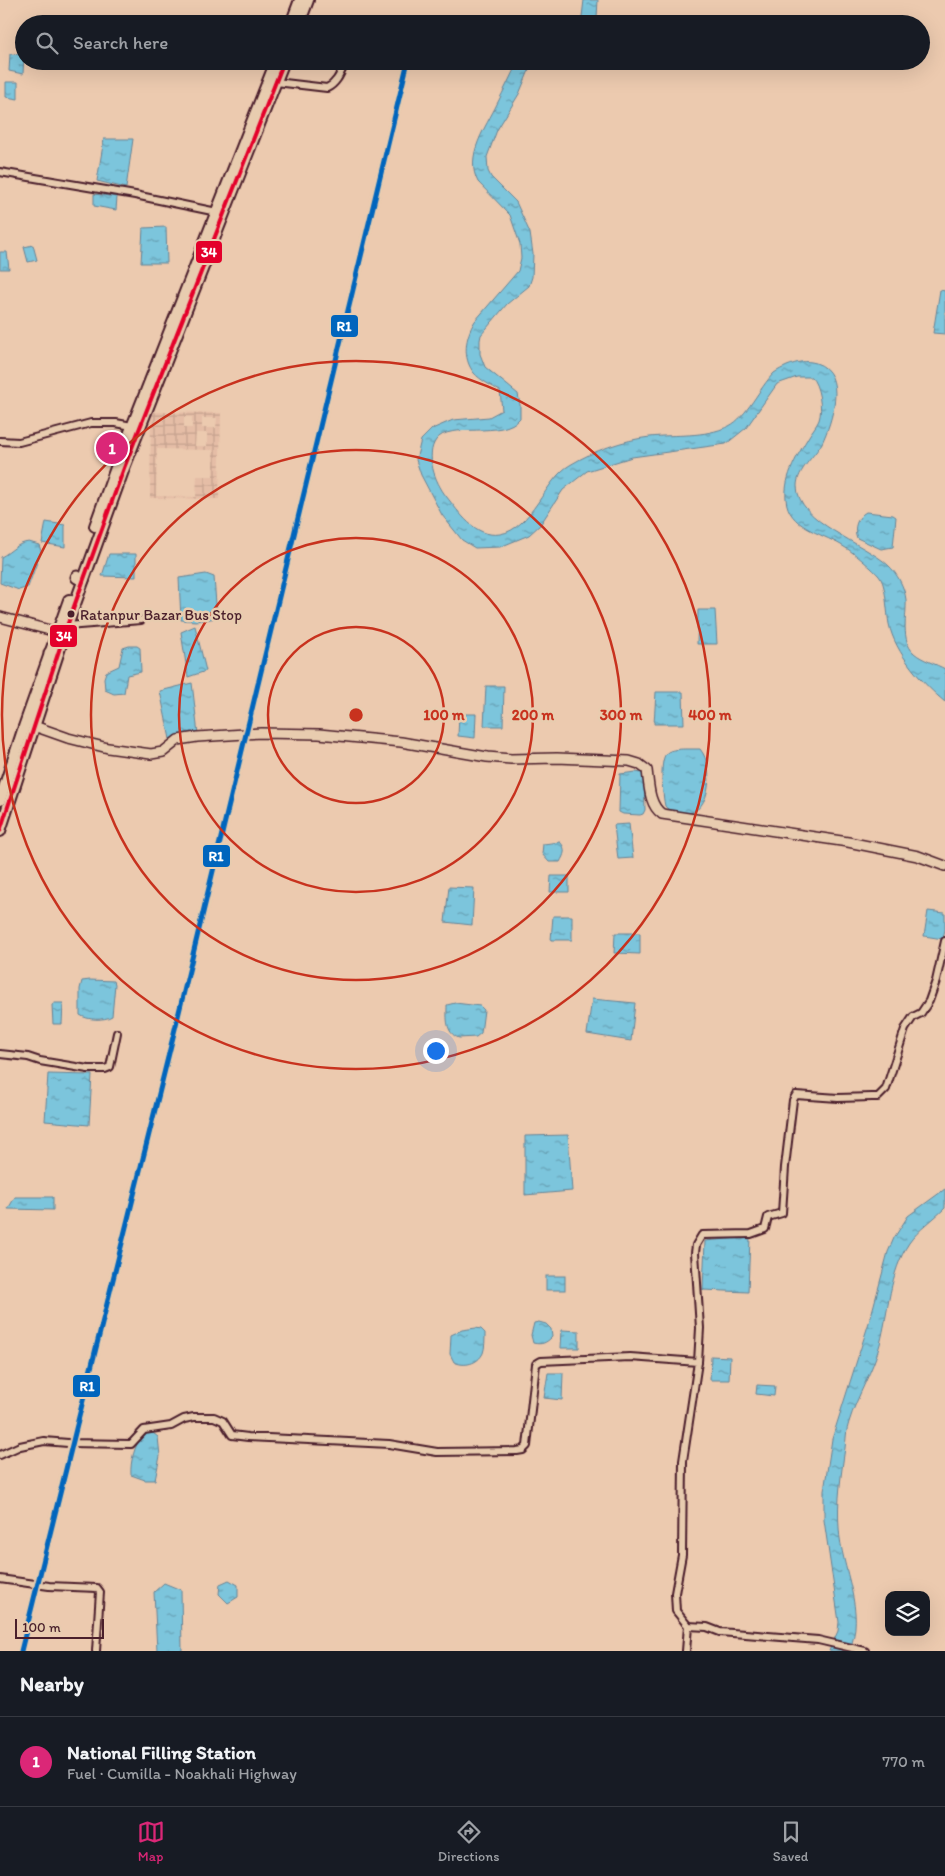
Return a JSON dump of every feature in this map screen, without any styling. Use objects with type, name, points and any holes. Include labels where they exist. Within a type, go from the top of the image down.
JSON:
[{"type":"main road","points":[[294,15],[300,0]]},
{"type":"main road","points":[[302,15],[308,0]]},
{"type":"main road","points":[[0,800],[24,727],[67,626],[80,579],[117,465],[272,70]]},
{"type":"main road","points":[[0,831],[34,726],[54,653],[57,632],[80,579],[281,70]]},
{"type":"main road","points":[[0,617],[57,632]]},
{"type":"main road","points":[[34,726],[68,738],[108,748],[152,754],[163,752],[178,740],[261,733],[319,734],[401,742],[487,758],[511,760],[557,758],[629,760],[647,770],[653,802],[656,810],[662,814],[848,842],[918,856],[945,866]]},
{"type":"street","points":[[276,82],[327,88],[332,86],[342,70]]},
{"type":"street","points":[[0,172],[74,184],[217,212]]},
{"type":"street","points":[[0,441],[19,442],[91,423],[116,423],[132,426]]},
{"type":"street","points":[[67,626],[141,620]]},
{"type":"street","points":[[686,1651],[688,1626],[676,1611],[676,1593],[682,1555],[683,1461],[698,1362],[700,1328],[695,1253],[700,1237],[702,1234],[751,1234],[765,1229],[768,1217],[782,1213],[785,1167],[793,1100],[796,1095],[838,1098],[878,1097],[886,1089],[905,1029],[913,1016],[921,1013],[929,1001],[936,981],[945,941]]},
{"type":"street","points":[[0,1054],[28,1057],[40,1061],[88,1069],[105,1069],[110,1066],[117,1034]]},
{"type":"street","points":[[0,1456],[20,1446],[44,1441],[132,1444],[144,1430],[171,1426],[184,1419],[206,1417],[214,1417],[223,1421],[232,1434],[248,1437],[389,1444],[437,1452],[517,1451],[523,1450],[527,1446],[536,1364],[542,1361],[630,1357],[698,1362]]},
{"type":"street","points":[[0,1578],[43,1586],[99,1589],[96,1651]]},
{"type":"street","points":[[688,1626],[707,1628],[720,1632],[818,1640],[865,1651]]},
{"type":"shaded area","points":[[151,412],[221,413],[219,499],[150,498]],"holes":[[[184,417],[192,417],[192,428],[184,428]],[[202,418],[217,418],[216,428],[202,428]],[[196,433],[207,433],[207,446],[195,446]],[[157,449],[213,450],[213,476],[197,476],[196,497],[156,496]]]},
{"type":"water","points":[[584,0],[598,0],[597,15],[582,15]]},
{"type":"water","points":[[10,54],[15,54],[15,70],[23,70],[23,74],[9,71]]},
{"type":"water","points":[[514,70],[529,70],[519,94],[497,130],[487,157],[488,171],[491,177],[516,202],[530,233],[533,254],[532,277],[529,286],[507,304],[481,335],[480,340],[480,354],[485,367],[518,394],[520,418],[502,428],[452,432],[436,440],[431,453],[431,461],[438,483],[446,496],[462,516],[475,528],[491,534],[500,534],[511,530],[521,523],[530,514],[561,472],[579,460],[608,447],[629,441],[650,437],[700,434],[729,426],[742,416],[774,373],[798,363],[816,363],[826,368],[832,377],[835,387],[835,399],[830,423],[822,443],[800,474],[797,486],[800,499],[819,521],[877,557],[894,572],[900,581],[906,600],[905,628],[907,641],[914,653],[945,669],[945,702],[919,677],[897,646],[889,624],[883,583],[879,576],[849,550],[799,523],[788,509],[786,490],[789,474],[820,415],[818,391],[811,377],[797,377],[777,384],[746,428],[726,444],[632,457],[587,471],[563,490],[540,525],[529,535],[500,547],[475,548],[462,540],[442,515],[421,475],[416,460],[421,440],[432,429],[453,420],[489,417],[502,410],[500,391],[474,373],[466,354],[467,341],[475,321],[518,271],[521,258],[520,244],[510,215],[478,182],[474,172],[475,152],[478,142]]},
{"type":"water","points":[[6,82],[18,82],[18,99],[6,97]]},
{"type":"water","points":[[104,139],[133,139],[126,188],[97,181]]},
{"type":"water","points":[[94,194],[117,197],[116,210],[94,206]]},
{"type":"water","points":[[166,227],[167,263],[141,263],[143,228]]},
{"type":"water","points":[[33,245],[37,260],[28,262],[24,247]]},
{"type":"water","points":[[0,252],[7,252],[9,269],[0,269]]},
{"type":"water","points":[[940,290],[945,291],[945,334],[933,333]]},
{"type":"water","points":[[866,512],[896,517],[893,547],[881,549],[857,538],[855,530],[857,523]]},
{"type":"water","points":[[46,522],[65,525],[65,547],[42,543]]},
{"type":"water","points":[[29,542],[39,545],[41,551],[28,587],[19,590],[0,583],[1,557],[18,546]]},
{"type":"water","points":[[109,554],[136,554],[136,577],[102,576]]},
{"type":"water","points":[[206,574],[214,577],[217,618],[196,621],[181,620],[179,578]]},
{"type":"water","points":[[698,610],[715,610],[717,644],[697,644]]},
{"type":"water","points":[[195,626],[206,671],[188,677],[181,632]]},
{"type":"water","points":[[129,646],[140,648],[141,672],[127,675],[124,693],[114,694],[105,690],[104,678],[106,672],[119,666],[123,648]]},
{"type":"water","points":[[192,683],[198,734],[182,735],[170,739],[160,691]]},
{"type":"water","points":[[486,686],[504,686],[503,726],[484,726]]},
{"type":"water","points":[[656,692],[683,692],[684,724],[654,724]]},
{"type":"water","points":[[459,714],[476,714],[475,738],[458,736]]},
{"type":"water","points":[[700,749],[708,768],[709,780],[704,801],[698,809],[689,813],[678,813],[671,811],[665,806],[662,778],[663,761],[668,752]]},
{"type":"water","points":[[636,772],[644,776],[645,810],[640,815],[623,814],[619,812],[620,774]]},
{"type":"water","points":[[629,824],[633,858],[618,859],[614,825]]},
{"type":"water","points":[[560,842],[564,854],[560,862],[549,862],[542,854],[543,844]]},
{"type":"water","points":[[551,876],[569,876],[569,892],[550,892]]},
{"type":"water","points":[[449,887],[474,888],[472,925],[445,922]]},
{"type":"water","points":[[928,911],[945,913],[943,939],[924,936]]},
{"type":"water","points":[[553,916],[572,916],[572,940],[551,940]]},
{"type":"water","points":[[615,933],[640,933],[640,954],[614,953]]},
{"type":"water","points":[[82,981],[114,981],[112,1016],[105,1019],[96,1019],[80,1015],[80,989]]},
{"type":"water","points":[[592,999],[635,1003],[631,1041],[587,1034]]},
{"type":"water","points":[[63,1003],[62,1024],[53,1024],[52,1005]]},
{"type":"water","points":[[455,1003],[480,1006],[484,1010],[481,1033],[476,1037],[459,1038],[451,1033],[448,1024],[447,1005]]},
{"type":"water","points":[[48,1074],[92,1075],[89,1125],[45,1121]]},
{"type":"water","points":[[568,1135],[572,1191],[525,1195],[525,1136]]},
{"type":"water","points":[[945,1189],[945,1208],[913,1238],[897,1267],[877,1354],[848,1425],[840,1488],[839,1528],[854,1605],[854,1636],[849,1651],[829,1651],[838,1631],[839,1622],[824,1520],[824,1491],[832,1439],[871,1316],[888,1252],[894,1238],[908,1216]]},
{"type":"water","points":[[15,1197],[53,1197],[53,1210],[8,1209]]},
{"type":"water","points":[[750,1237],[748,1292],[703,1290],[705,1241]]},
{"type":"water","points":[[546,1276],[565,1276],[565,1290],[546,1290]]},
{"type":"water","points":[[534,1323],[546,1324],[551,1329],[552,1337],[548,1341],[539,1344],[533,1343],[531,1335]]},
{"type":"water","points":[[481,1329],[485,1333],[484,1349],[481,1357],[470,1364],[454,1362],[450,1354],[451,1335],[462,1330]]},
{"type":"water","points":[[562,1330],[579,1331],[579,1348],[561,1348]]},
{"type":"water","points":[[711,1356],[730,1357],[729,1380],[710,1380]]},
{"type":"water","points":[[548,1373],[563,1373],[562,1400],[544,1398]]},
{"type":"water","points":[[757,1385],[775,1386],[774,1396],[756,1394]]},
{"type":"water","points":[[153,1433],[158,1437],[160,1456],[155,1480],[145,1480],[131,1475],[132,1459],[142,1434]]},
{"type":"water","points":[[229,1580],[238,1585],[238,1597],[228,1603],[219,1594],[220,1584]]},
{"type":"water","points":[[164,1583],[181,1590],[182,1651],[157,1651],[154,1592]]},
{"type":"transit line","name":"34","points":[[0,831],[67,626],[124,468],[280,70]]},
{"type":"transit line","name":"R1","points":[[21,1651],[174,1033],[406,70]]},
{"type":"place","name":"National Filling Station","points":[[112,448]]},
{"type":"place","name":"Ratanpur Bazar Bus Stop","points":[[71,614]]}]
